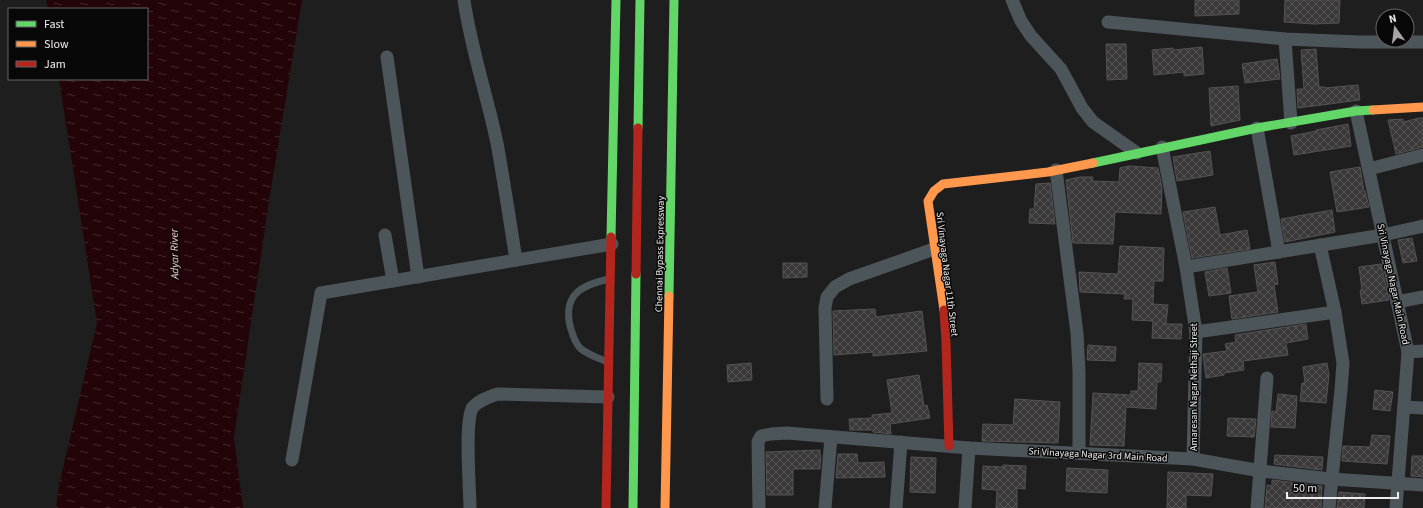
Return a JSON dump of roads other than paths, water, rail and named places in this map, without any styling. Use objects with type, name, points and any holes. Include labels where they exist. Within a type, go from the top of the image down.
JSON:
[{"type":"main road","points":[[606,508],[616,0]]},
{"type":"main road","points":[[633,508],[640,0]]},
{"type":"main road","name":"Chennai Bypass Expressway","points":[[665,508],[674,0]]},
{"type":"main road","points":[[1056,170],[1257,128],[1356,111],[1423,107]]},
{"type":"main road","name":"Sri Vinayaga Nagar 11th Street","points":[[949,446],[946,342],[943,301],[928,201],[935,188],[944,184],[1056,170]]},
{"type":"street","points":[[464,0],[496,142],[516,260]]},
{"type":"street","points":[[1012,0],[1021,21],[1031,36],[1061,69],[1082,108],[1093,122],[1137,153]]},
{"type":"street","points":[[1108,22],[1285,38],[1359,42],[1423,42]]},
{"type":"street","points":[[1285,38],[1291,123]]},
{"type":"street","points":[[387,58],[418,277]]},
{"type":"street","name":"Sri Vinayaga Nagar Main Road","points":[[1356,111],[1408,352],[1396,508]]},
{"type":"street","points":[[1257,128],[1279,252]]},
{"type":"street","name":"Amaresan Nagar Nethaji Street","points":[[1162,147],[1186,267],[1196,332],[1193,459]]},
{"type":"street","points":[[1369,170],[1423,155]]},
{"type":"street","points":[[1056,170],[1077,333],[1079,371],[1079,453]]},
{"type":"street","points":[[1186,267],[1383,235],[1423,226]]},
{"type":"street","points":[[384,235],[393,281]]},
{"type":"street","points":[[292,460],[321,293],[612,244]]},
{"type":"street","points":[[1320,245],[1335,312],[1343,363],[1329,508]]},
{"type":"street","points":[[827,399],[825,308],[827,297],[834,287],[849,279],[934,249]]},
{"type":"street","points":[[1397,302],[1423,297]]},
{"type":"street","points":[[1196,332],[1335,312]]},
{"type":"street","points":[[1408,352],[1423,351]]},
{"type":"street","points":[[1257,508],[1268,378]]},
{"type":"street","points":[[470,508],[468,424],[473,408],[484,399],[497,394],[608,397]]},
{"type":"street","points":[[1404,407],[1423,408]]},
{"type":"street","name":"Sri Vinayaga Nagar 3rd Main Road","points":[[759,508],[758,442],[761,436],[787,433],[969,448],[1193,459],[1261,471],[1331,479],[1423,485]]},
{"type":"street","points":[[825,508],[831,437]]},
{"type":"street","points":[[896,508],[901,442]]},
{"type":"street","points":[[965,508],[969,448]]},
{"type":"lane","points":[[609,362],[590,355],[579,347],[572,333],[568,314],[571,300],[581,289],[592,283],[611,278]]},
{"type":"water","name":"Adyar River","points":[[46,0],[302,0],[270,195],[234,437],[243,508],[56,508],[59,485],[97,323],[59,80],[148,80],[148,8],[48,8]]}]
